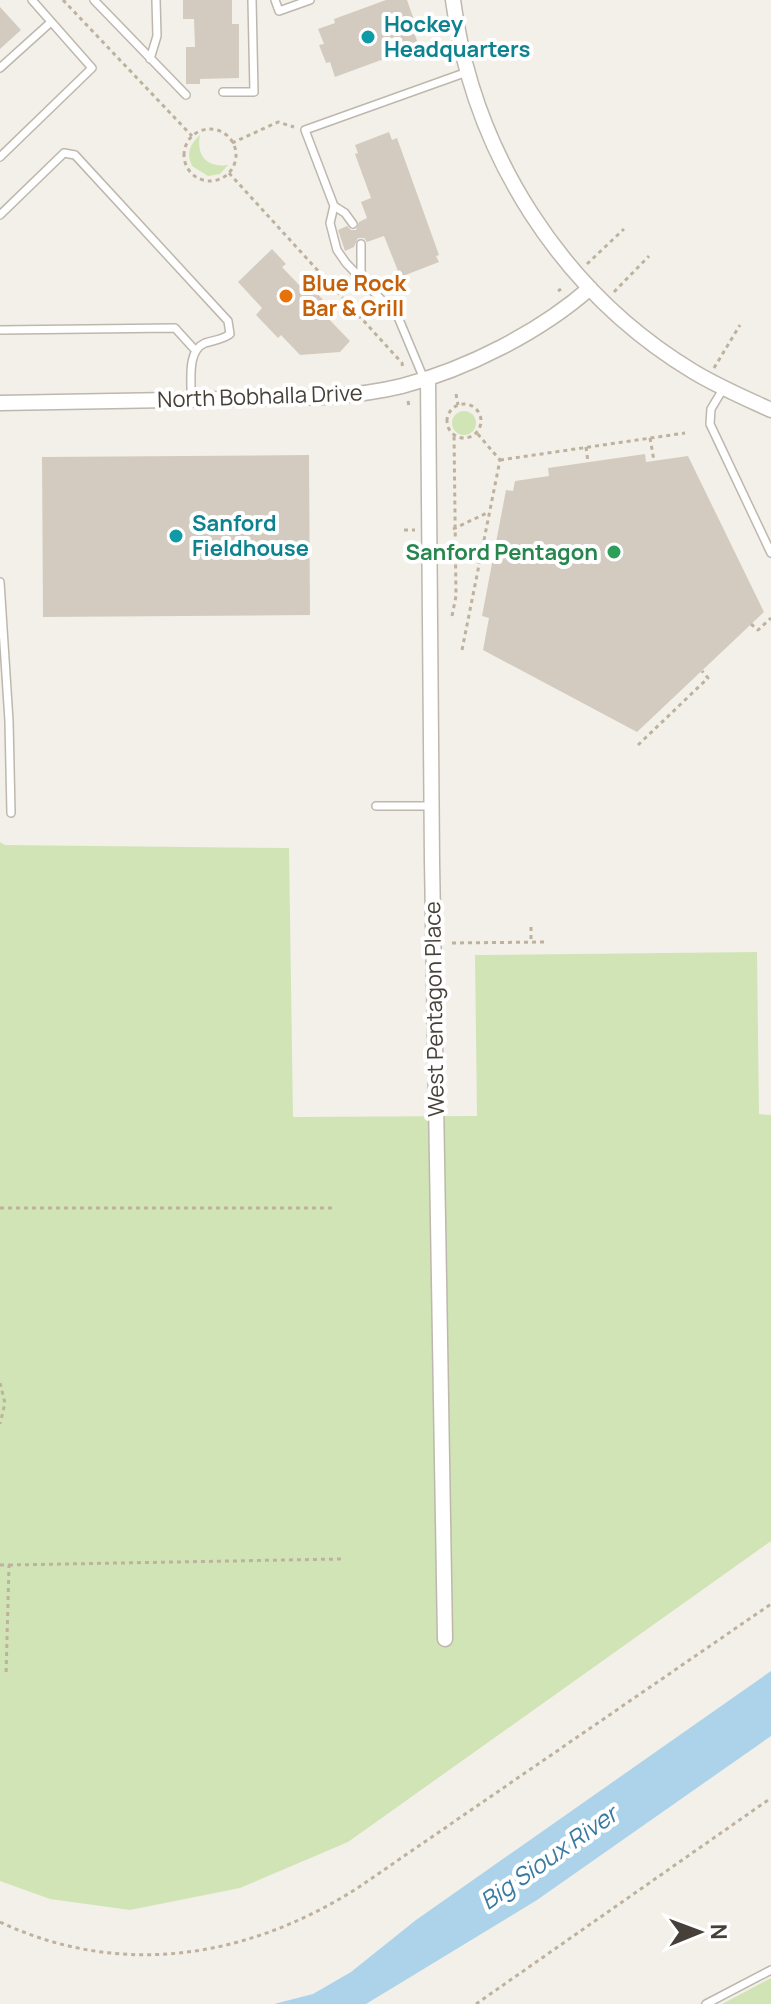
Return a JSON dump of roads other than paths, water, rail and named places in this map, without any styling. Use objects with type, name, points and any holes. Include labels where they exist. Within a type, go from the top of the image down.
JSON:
[{"type":"street","points":[[453,0],[467,72],[486,125],[516,191],[557,252],[590,288],[638,332],[675,360],[723,389],[771,410]]},
{"type":"street","name":"North Bobhalla Drive","points":[[0,403],[343,395],[399,386],[486,354],[533,330],[590,288]]},
{"type":"street","name":"West Pentagon Place","points":[[426,378],[445,1639]]},
{"type":"lane","points":[[0,157],[92,68],[32,0]]},
{"type":"lane","points":[[94,0],[186,95]]},
{"type":"lane","points":[[150,59],[157,36],[156,0]]},
{"type":"lane","points":[[223,92],[254,92],[252,0]]},
{"type":"lane","points":[[275,0],[279,11],[310,0]]},
{"type":"lane","points":[[0,68],[51,22]]},
{"type":"lane","points":[[426,378],[398,317],[346,263],[333,242],[330,223],[334,206],[305,130],[467,72]]},
{"type":"lane","points":[[0,215],[64,153],[75,155],[228,321],[230,334],[226,338],[206,343],[192,356],[191,400]]},
{"type":"lane","points":[[334,206],[345,213],[353,224]]},
{"type":"lane","points":[[361,244],[364,282]]},
{"type":"lane","points":[[0,330],[175,328],[195,350]]},
{"type":"lane","points":[[723,389],[711,409],[710,424],[771,553]]},
{"type":"lane","points":[[0,582],[11,813]]},
{"type":"lane","points":[[376,806],[432,806]]},
{"type":"lane","points":[[706,2004],[771,1970]]},
{"type":"water","name":"Big Sioux River","points":[[771,1671],[771,1736],[537,1900],[366,2004],[274,2004],[313,1994],[351,1972],[416,1920]]},
{"type":"place","name":"Hockey Headquarters","points":[[368,37]]},
{"type":"place","name":"Blue Rock Bar & Grill","points":[[286,296]]},
{"type":"place","name":"Sanford Fieldhouse","points":[[176,536]]},
{"type":"place","name":"Sanford Pentagon","points":[[614,552]]}]
